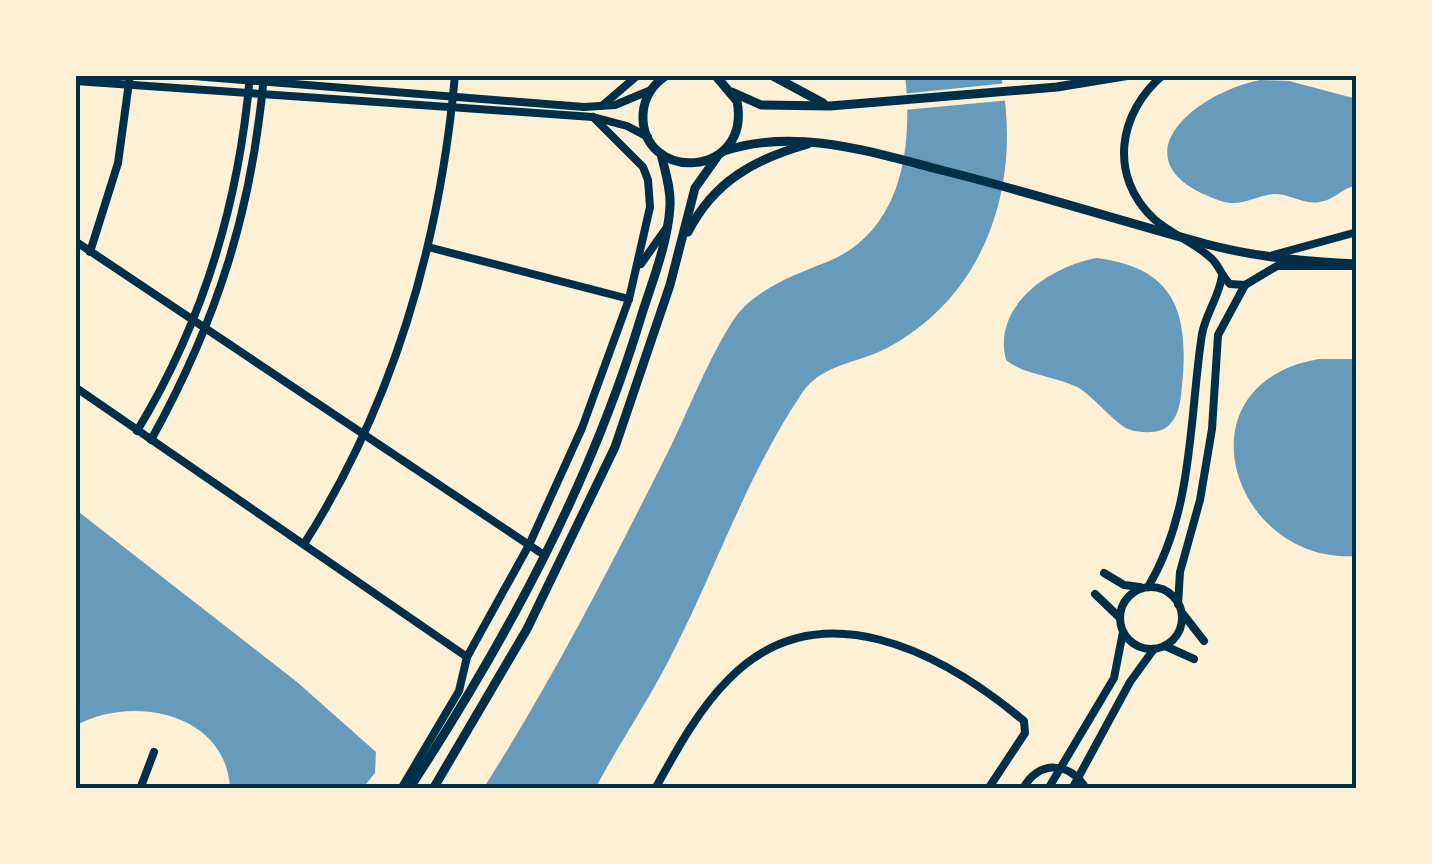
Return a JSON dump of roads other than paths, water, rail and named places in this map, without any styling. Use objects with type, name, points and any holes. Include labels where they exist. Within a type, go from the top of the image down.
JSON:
[{"type":"street","points":[[180,75],[264,78],[453,95],[587,113],[648,137],[661,154],[670,191],[667,226],[602,430],[544,554],[464,706],[409,789]]},
{"type":"street","points":[[304,544],[364,434],[397,355],[428,247],[454,75]]},
{"type":"street","points":[[600,107],[638,75]]},
{"type":"street","points":[[75,80],[130,79],[262,93],[587,113],[651,90],[667,75]]},
{"type":"street","points":[[771,75],[830,106]]},
{"type":"street","points":[[732,92],[761,105],[830,106],[1033,90],[1130,75]]},
{"type":"street","points":[[1163,75],[1134,108],[1124,140],[1124,163],[1140,204],[1173,234],[1214,260],[1230,284],[1245,285]]},
{"type":"street","points":[[432,789],[528,629],[615,447],[680,248],[695,188],[739,122],[732,92],[719,76]]},
{"type":"street","points":[[137,430],[164,386],[194,320],[238,175],[250,77]]},
{"type":"street","points":[[151,440],[208,329],[236,245],[264,78]]},
{"type":"street","points":[[90,252],[118,163],[130,79]]},
{"type":"street","points":[[648,137],[643,114],[651,90]]},
{"type":"street","points":[[400,789],[459,691],[467,657],[528,545],[582,428],[629,299],[650,207],[648,180],[642,167],[587,113]]},
{"type":"street","points":[[661,154],[682,164],[760,142],[816,142],[887,156],[1173,234],[1269,256],[1357,265]]},
{"type":"street","points":[[680,248],[706,202],[734,175],[770,155],[816,142]]},
{"type":"street","points":[[636,270],[667,226]]},
{"type":"street","points":[[1269,256],[1357,232]]},
{"type":"street","points":[[75,241],[544,554]]},
{"type":"street","points":[[428,247],[629,299]]},
{"type":"street","points":[[1123,632],[1136,645],[1154,649],[1166,646],[1179,630],[1179,606],[1212,429],[1218,335],[1245,285],[1276,266],[1357,265]]},
{"type":"street","points":[[1048,789],[1114,678],[1123,632],[1120,618],[1127,598],[1146,588],[1166,552],[1180,498],[1202,332],[1222,276]]},
{"type":"street","points":[[75,387],[467,657]]},
{"type":"street","points":[[1104,573],[1124,585],[1166,591],[1192,631],[1204,642]]},
{"type":"street","points":[[1095,594],[1120,618]]},
{"type":"street","points":[[656,789],[701,712],[740,668],[793,642],[848,633],[885,638],[922,653],[1024,721],[1025,733],[988,789]]},
{"type":"street","points":[[1166,646],[1194,659]]},
{"type":"street","points":[[1072,789],[1130,682],[1154,649]]},
{"type":"street","points":[[140,789],[154,752]]},
{"type":"street","points":[[1022,789],[1040,770],[1061,767],[1079,777],[1086,789]]},
{"type":"water","points":[[905,75],[1001,75],[1006,155],[1001,194],[990,231],[973,266],[950,298],[922,325],[887,348],[820,376],[802,393],[750,485],[668,663],[595,789],[483,789],[598,588],[732,322],[762,292],[853,248],[887,208],[904,157]]},
{"type":"water","points":[[1260,80],[1289,81],[1357,99],[1354,186],[1320,202],[1274,194],[1228,203],[1189,186],[1172,169],[1167,151],[1173,133],[1188,115],[1208,100]]},
{"type":"water","points":[[1096,258],[1141,270],[1169,294],[1177,310],[1184,350],[1181,395],[1173,421],[1160,430],[1131,430],[1077,387],[1006,360],[1004,340],[1008,322],[1028,292],[1061,270]]},
{"type":"water","points":[[1319,359],[1357,359],[1357,556],[1314,551],[1278,533],[1252,504],[1237,470],[1234,435],[1246,402],[1274,375]]},
{"type":"water","points":[[75,509],[297,682],[376,752],[375,773],[362,789],[230,789],[225,763],[212,742],[194,727],[172,717],[122,712],[97,716],[75,726]]}]
